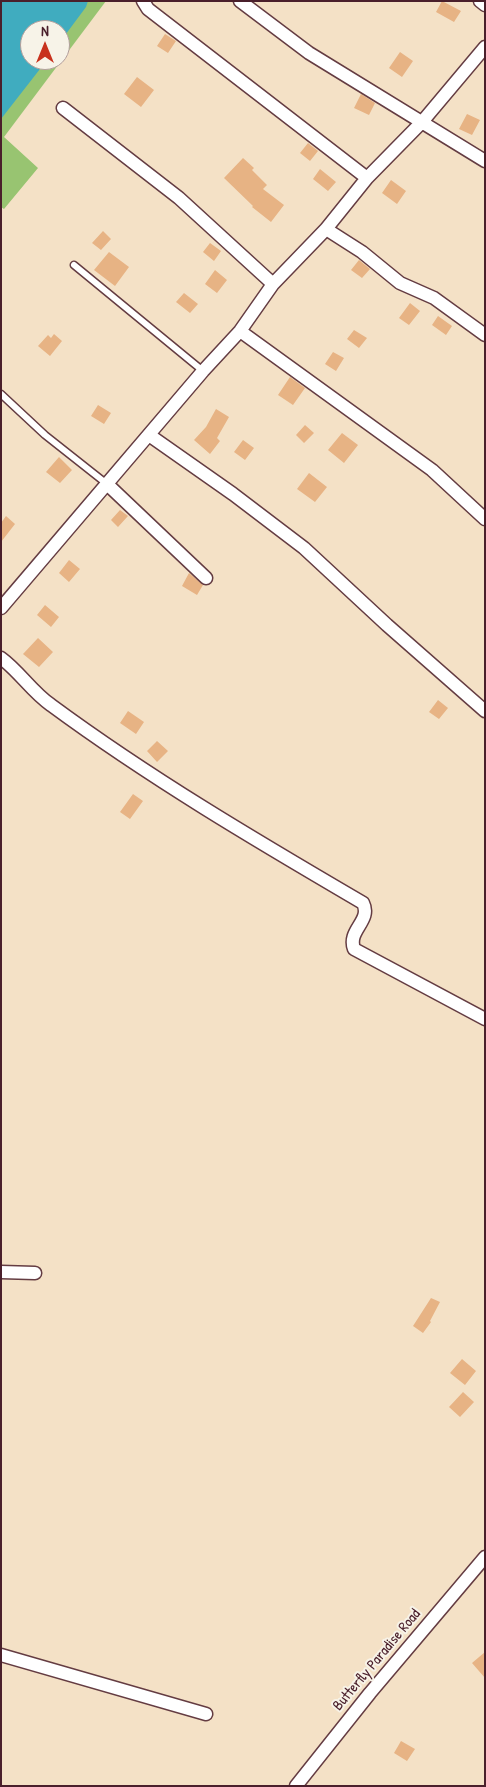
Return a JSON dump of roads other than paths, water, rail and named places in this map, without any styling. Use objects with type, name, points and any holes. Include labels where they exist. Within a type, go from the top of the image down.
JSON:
[{"type":"street","points":[[143,1],[148,9],[367,178]]},
{"type":"street","points":[[240,1],[309,53],[485,161]]},
{"type":"street","points":[[480,1],[485,5]]},
{"type":"street","points":[[1,608],[203,371],[240,331],[273,284],[326,229],[367,178],[422,122],[485,47]]},
{"type":"street","points":[[63,108],[179,198],[273,284]]},
{"type":"street","points":[[326,229],[362,252],[400,283],[434,298],[485,335]]},
{"type":"street","points":[[240,331],[432,470],[485,519]]},
{"type":"street","points":[[149,435],[233,494],[304,548],[387,625],[485,711]]},
{"type":"street","points":[[107,484],[206,578]]},
{"type":"street","points":[[1,658],[48,703],[119,754],[363,904],[366,909],[365,916],[351,942],[354,950],[485,1018]]},
{"type":"street","points":[[1,1272],[35,1273]]},
{"type":"street","name":"Butterfly Paradise Road","points":[[296,1786],[370,1693],[485,1557]]},
{"type":"street","points":[[1,1655],[206,1714]]},
{"type":"lane","points":[[74,264],[203,371]]},
{"type":"lane","points":[[1,394],[45,435],[107,484]]},
{"type":"water","points":[[1,1],[88,1],[86,7],[70,29],[70,20],[20,20],[20,70],[39,70],[1,119]]}]
